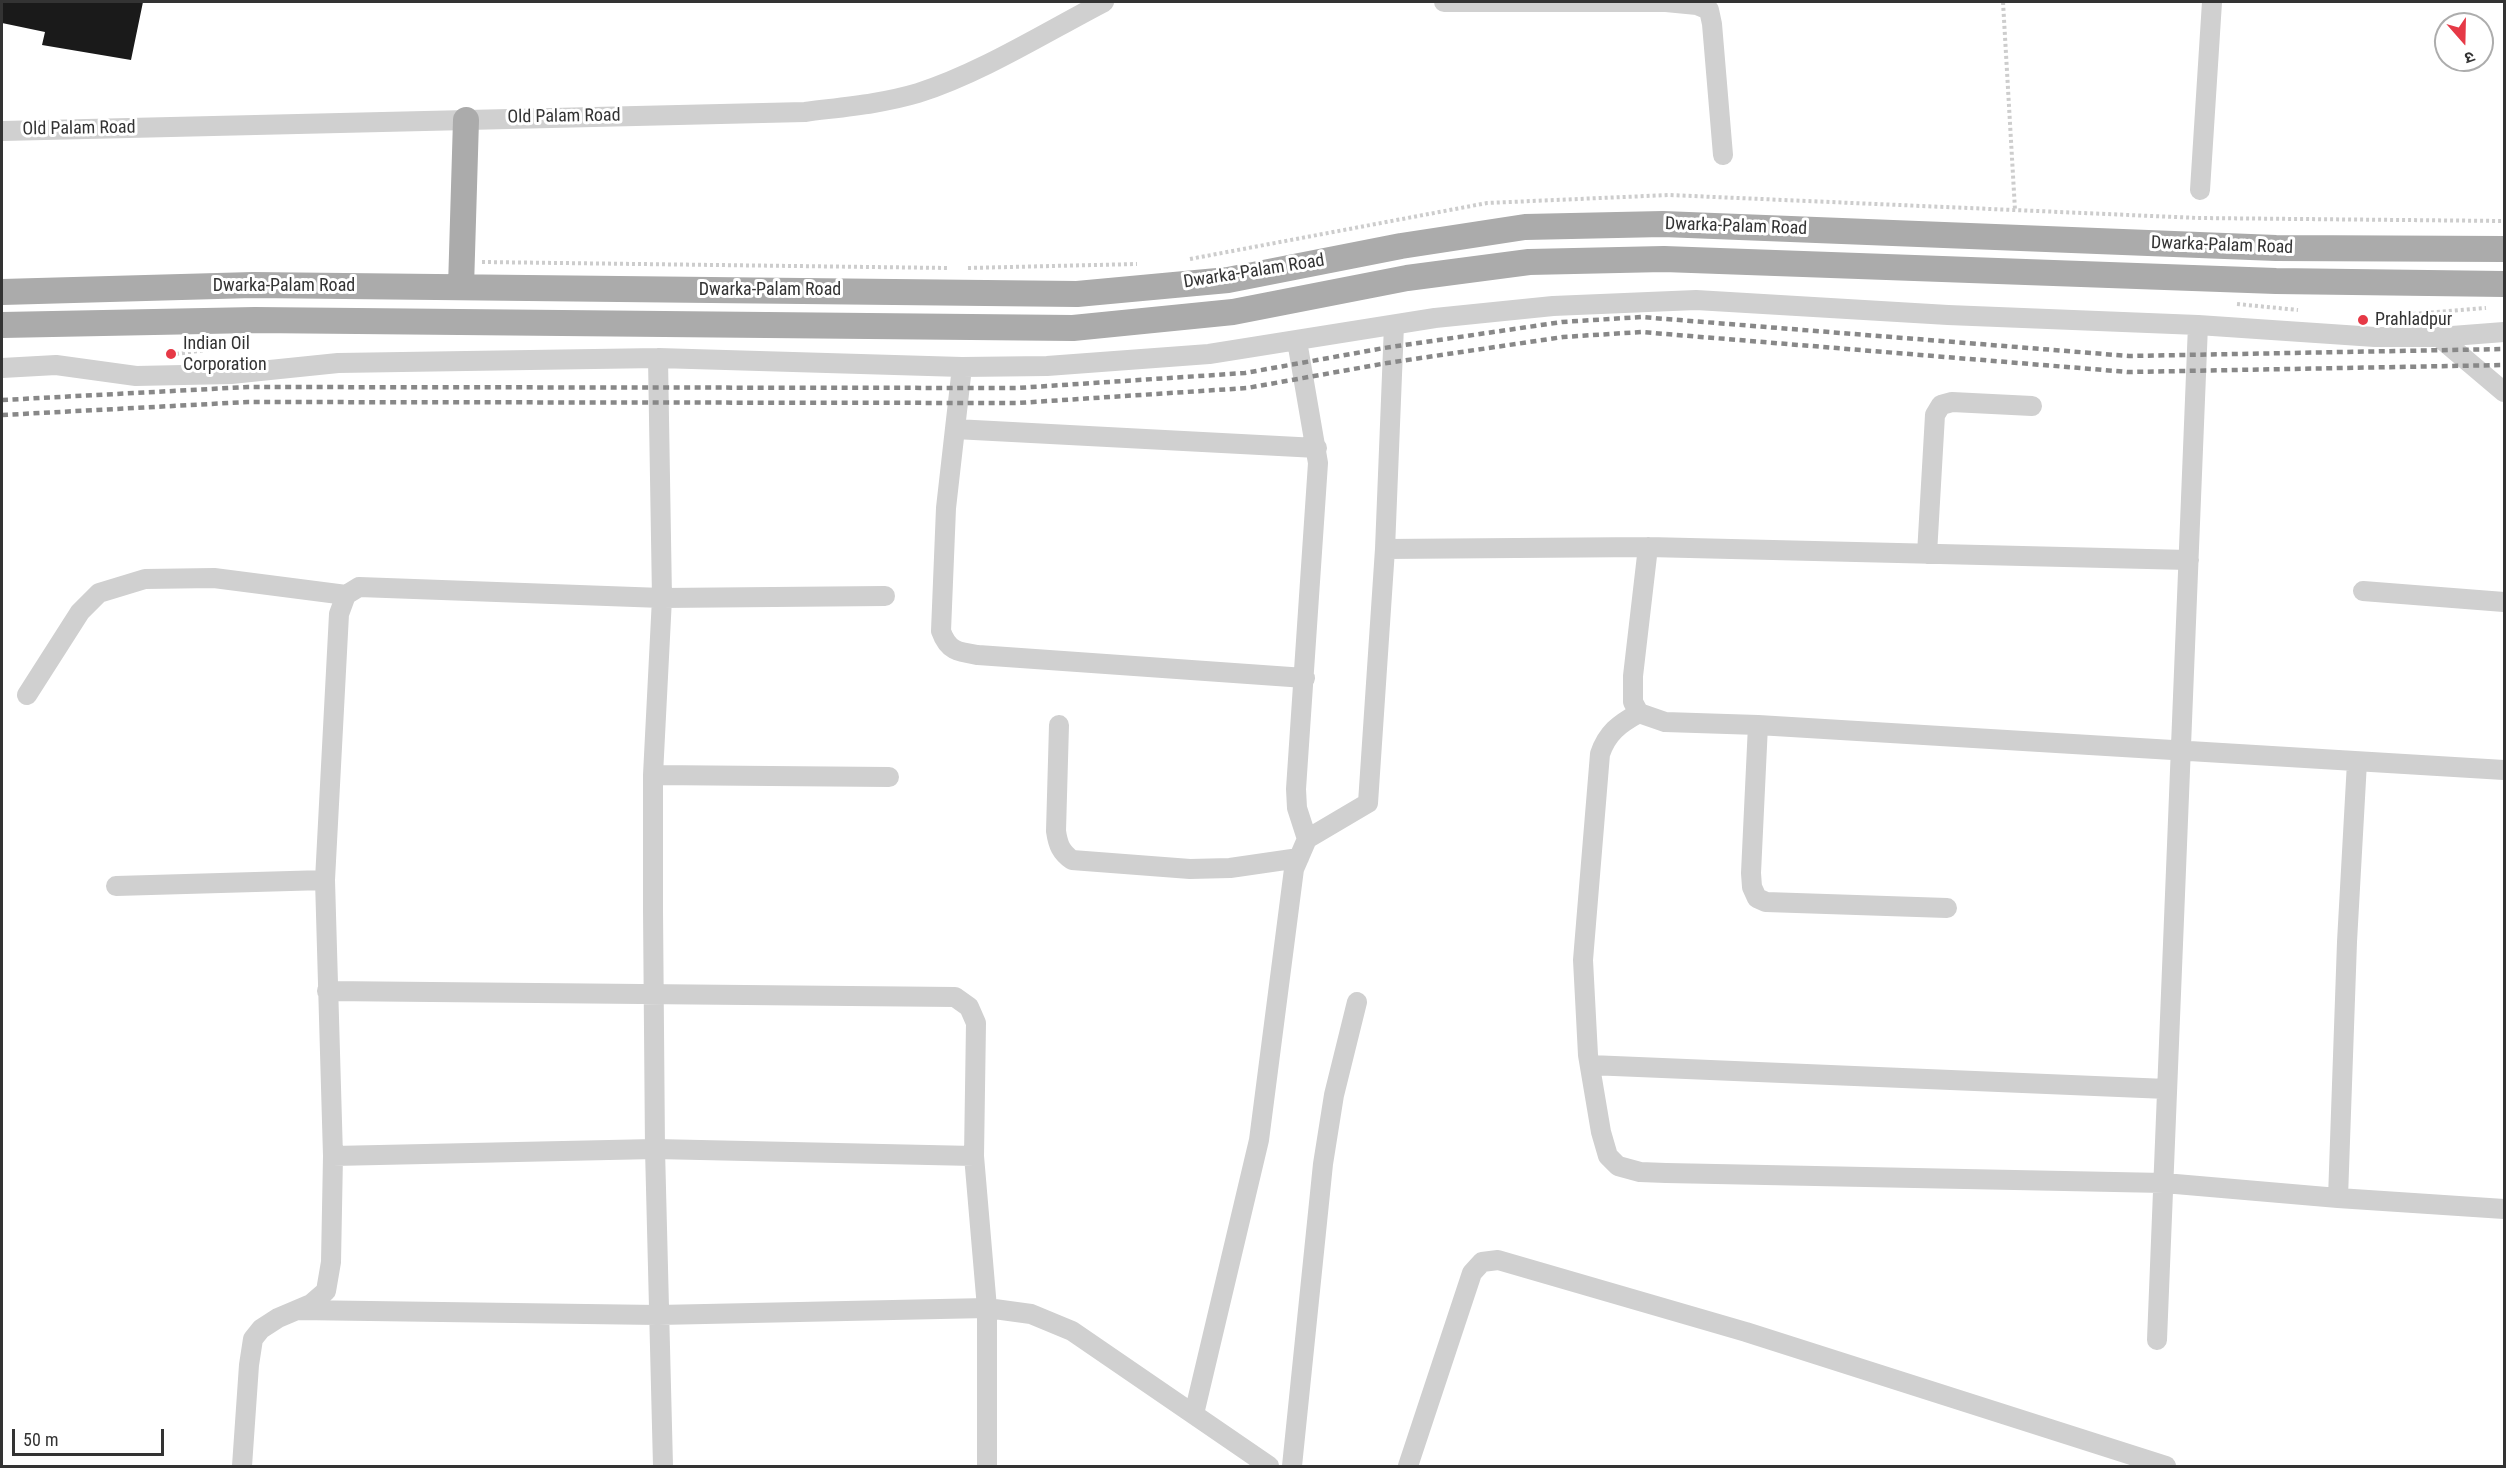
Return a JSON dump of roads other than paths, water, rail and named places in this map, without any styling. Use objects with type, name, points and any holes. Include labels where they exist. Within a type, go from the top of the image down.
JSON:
[{"type":"main road","points":[[461,287],[466,120]]},
{"type":"main road","name":"Dwarka-Palam Road","points":[[2,292],[253,285],[1077,294],[1228,280],[1401,246],[1526,227],[1663,224],[2276,248],[2505,249]]},
{"type":"main road","name":"Dwarka-Palam Road","points":[[2,325],[267,320],[1073,328],[1233,312],[1407,278],[1529,262],[1653,259],[2276,281],[2505,284]]},
{"type":"street","name":"Old Palam Road","points":[[2,131],[805,112],[877,103],[919,93],[963,75],[1104,2]]},
{"type":"street","points":[[1444,2],[1666,2],[1697,4],[1709,10],[1723,155]]},
{"type":"street","points":[[2200,190],[2212,2]]},
{"type":"street","points":[[2,368],[56,365],[136,376],[231,374],[338,363],[658,358],[962,367],[1047,366],[1209,354],[1435,318],[1553,306],[1696,300],[2375,337],[2505,332]]},
{"type":"street","points":[[1194,1414],[1259,1140],[1294,869],[1307,839],[1368,803],[1385,549],[1394,325]]},
{"type":"street","points":[[2157,1340],[2183,750],[2198,326]]},
{"type":"street","points":[[2439,336],[2505,392]]},
{"type":"street","points":[[1297,341],[1317,448],[1317,490],[1296,789],[1297,808],[1307,839]]},
{"type":"street","points":[[658,358],[662,598],[653,775],[655,1149],[663,1467]]},
{"type":"street","points":[[962,367],[946,508],[941,631],[946,644],[954,651],[990,656],[1305,678]]},
{"type":"street","points":[[1927,554],[1935,415],[1941,405],[1952,402],[2032,406]]},
{"type":"street","points":[[955,429],[1317,448]]},
{"type":"street","points":[[1385,549],[1648,547],[2188,560]]},
{"type":"street","points":[[1648,547],[1633,676],[1633,702],[1639,713],[1665,722],[1758,725],[2505,770]]},
{"type":"street","points":[[27,695],[80,612],[99,593],[145,579],[214,578],[346,595]]},
{"type":"street","points":[[242,1467],[253,1339],[261,1329],[278,1318],[311,1304],[326,1291],[331,1262],[333,1156],[325,880],[339,614],[346,595],[359,587],[662,598],[885,596]]},
{"type":"street","points":[[2363,591],[2505,602]]},
{"type":"street","points":[[1639,713],[1618,724],[1605,740],[1600,754],[1583,960],[1590,1065],[1601,1132],[1608,1155],[1618,1166],[1640,1172],[1666,1173],[2164,1183],[2505,1209]]},
{"type":"street","points":[[1059,725],[1057,837],[1062,853],[1072,860],[1190,869],[1230,868],[1299,858]]},
{"type":"street","points":[[1758,725],[1751,873],[1752,887],[1757,898],[1766,902],[1947,908]]},
{"type":"street","points":[[2338,1198],[2347,942],[2357,762]]},
{"type":"street","points":[[653,775],[889,777]]},
{"type":"street","points":[[116,886],[325,880]]},
{"type":"street","points":[[327,991],[655,996],[955,997],[969,1007],[976,1023],[974,1156],[987,1308],[987,1467]]},
{"type":"street","points":[[1292,1467],[1323,1164],[1334,1095],[1357,1002]]},
{"type":"street","points":[[1590,1065],[2167,1089]]},
{"type":"street","points":[[333,1156],[655,1149],[974,1156]]},
{"type":"street","points":[[1408,1467],[1472,1273],[1482,1262],[1490,1260],[1746,1332],[2166,1467]]},
{"type":"street","points":[[298,1310],[658,1316],[987,1308],[1031,1314],[1072,1331],[1194,1414],[1262,1464]]},
{"type":"railway","points":[[2,400],[248,387],[1017,388],[1245,373],[1384,348],[1562,322],[1641,317],[2129,356],[2504,349]]},
{"type":"railway","points":[[2,415],[248,402],[1018,403],[1247,388],[1387,363],[1563,337],[1641,332],[2128,372],[2504,365]]},
{"type":"place","name":"Prahladpur","points":[[2363,320]]},
{"type":"place","name":"Indian Oil Corporation","points":[[171,354]]}]
